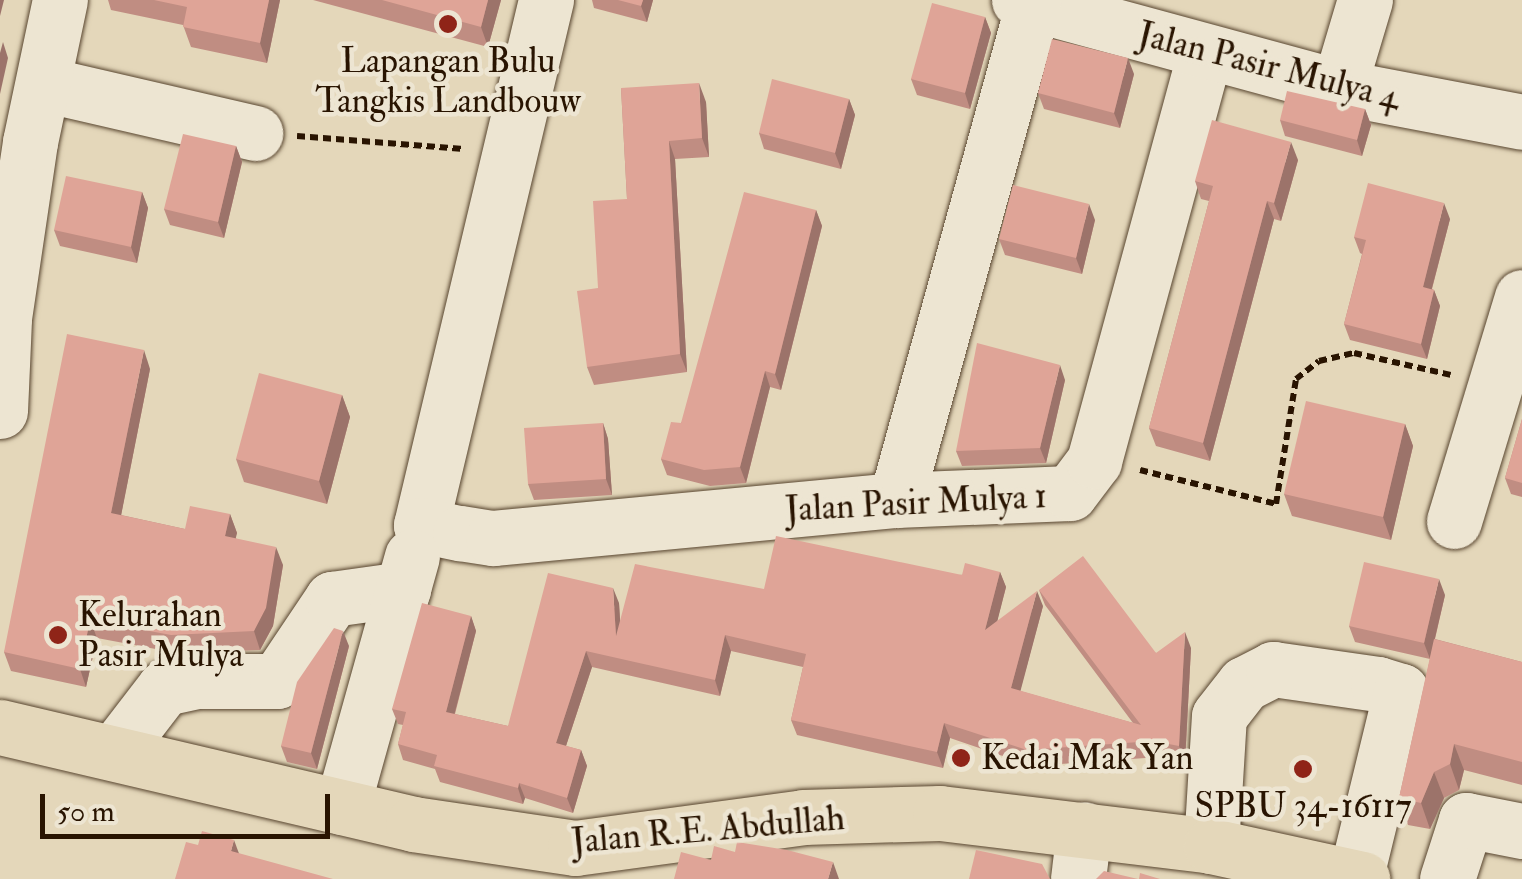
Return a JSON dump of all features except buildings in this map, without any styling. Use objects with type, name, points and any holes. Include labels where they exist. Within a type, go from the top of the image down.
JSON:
[{"type":"main road","name":"Jalan R.E. Abdullah","points":[[0,727],[342,807],[574,848],[803,817],[940,814],[1081,854],[1211,846],[1358,878]]},
{"type":"street","points":[[0,411],[15,136],[43,84],[60,0]]},
{"type":"street","points":[[342,807],[420,525],[505,152],[546,0]]},
{"type":"street","points":[[1339,87],[1365,0]]},
{"type":"street","points":[[896,500],[1026,2]]},
{"type":"street","name":"Jalan Pasir Mulya 4","points":[[1026,2],[1339,87],[1522,122]]},
{"type":"street","name":"Jalan Pasir Mulya 1","points":[[420,525],[493,538],[896,500],[1070,493],[1094,461],[1205,53]]},
{"type":"street","points":[[43,84],[256,132]]},
{"type":"street","points":[[1454,521],[1522,297]]},
{"type":"street","points":[[114,753],[164,688],[196,681],[268,684],[284,674],[332,599],[403,589]]},
{"type":"street","points":[[1211,846],[1219,716],[1244,684],[1273,669],[1356,681],[1401,691],[1358,878]]},
{"type":"street","points":[[1447,879],[1466,820],[1522,830]]},
{"type":"path","points":[[256,132],[505,152]]},
{"type":"path","points":[[1094,461],[1276,504],[1296,379],[1320,360],[1354,353],[1496,385]]},
{"type":"place","name":"Lapangan Bulu Tangkis Landbouw","points":[[448,24]]},
{"type":"place","name":"Kelurahan Pasir Mulya","points":[[58,635]]},
{"type":"place","name":"Kedai Mak Yan","points":[[961,758]]},
{"type":"place","name":"SPBU 34-16117","points":[[1303,769]]}]
